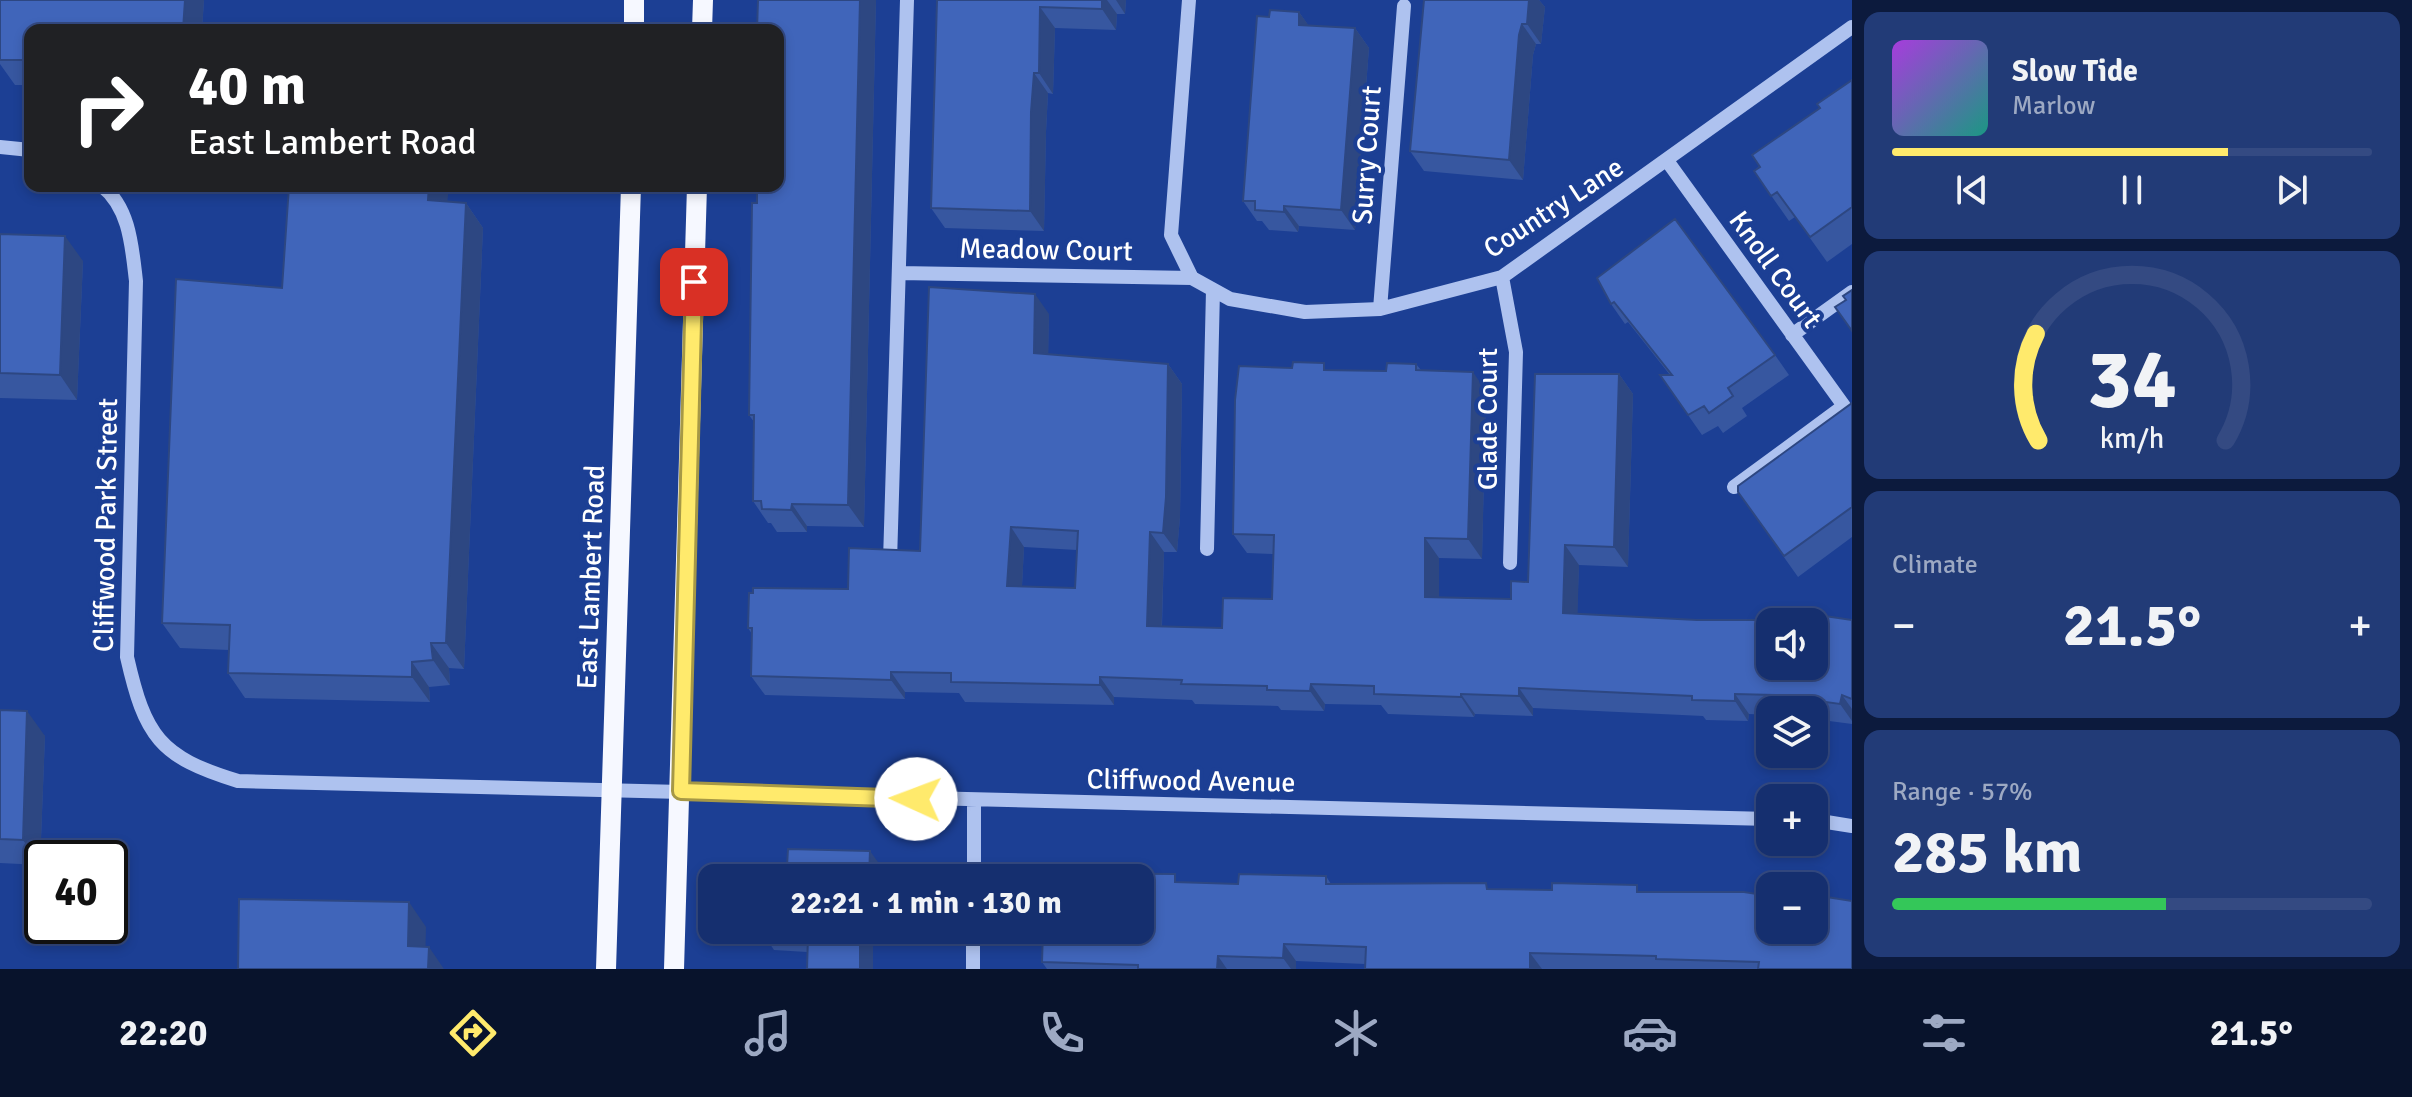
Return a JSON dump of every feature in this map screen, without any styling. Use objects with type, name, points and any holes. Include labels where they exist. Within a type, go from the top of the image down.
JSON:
[{"type":"main road","points":[[634,0],[634,24]]},
{"type":"main road","points":[[702,24],[703,0]]},
{"type":"main road","name":"East Lambert Road","points":[[606,969],[631,192]]},
{"type":"main road","points":[[674,969],[697,192]]},
{"type":"street","points":[[890,561],[907,0]]},
{"type":"street","points":[[1189,0],[1171,235],[1192,278]]},
{"type":"street","name":"Surry Court","points":[[1380,309],[1404,6]]},
{"type":"street","name":"Country Lane","points":[[1192,278],[1230,299],[1305,312],[1380,309],[1502,277],[1668,162],[1852,27]]},
{"type":"street","points":[[0,147],[24,149]]},
{"type":"street","name":"Knoll Court","points":[[1668,162],[1844,406],[1734,487]]},
{"type":"street","name":"Cliffwood Park Street","points":[[109,192],[131,233],[136,281],[127,657],[138,704],[163,745],[198,770],[238,781],[611,791]]},
{"type":"street","name":"Meadow Court","points":[[899,273],[1192,278]]},
{"type":"street","name":"Glade Court","points":[[1502,277],[1516,352],[1510,563]]},
{"type":"street","points":[[1207,549],[1213,290]]},
{"type":"street","points":[[1792,335],[1852,292]]},
{"type":"street","name":"Cliffwood Avenue","points":[[611,791],[1756,819]]},
{"type":"street","points":[[974,801],[974,864]]},
{"type":"street","points":[[1828,822],[1852,826]]},
{"type":"street","points":[[973,944],[973,969]]},
{"type":"building","points":[[0,0],[185,0],[183,24],[24,24],[24,60],[0,60]]},
{"type":"building","points":[[758,0],[860,0],[848,505],[792,504],[791,510],[762,509],[761,501],[753,501],[754,415],[749,415],[752,203],[757,203],[757,192],[784,192],[784,24],[757,24]]},
{"type":"building","points":[[937,0],[1102,0],[1102,9],[1040,7],[1039,73],[1034,73],[1031,112],[1030,211],[931,208]]},
{"type":"building","points":[[1424,0],[1529,0],[1527,24],[1522,24],[1519,35],[1509,160],[1410,151]]},
{"type":"building","points":[[1270,10],[1299,12],[1299,25],[1355,28],[1341,210],[1284,206],[1284,212],[1255,210],[1255,201],[1243,201],[1257,16],[1269,17]]},
{"type":"building","points":[[1852,80],[1852,207],[1810,237],[1777,192],[1771,196],[1754,171],[1760,167],[1752,155],[1820,108],[1817,104]]},
{"type":"building","points":[[289,192],[429,192],[428,200],[466,203],[446,643],[431,643],[433,660],[412,662],[412,677],[228,673],[230,625],[162,623],[176,279],[282,288]]},
{"type":"building","points":[[1675,219],[1775,355],[1728,388],[1733,396],[1709,413],[1704,406],[1688,415],[1660,375],[1672,375],[1614,302],[1611,304],[1597,278]]},
{"type":"building","points":[[0,234],[65,236],[60,375],[0,373]]},
{"type":"building","points":[[929,287],[1035,294],[1034,353],[1168,364],[1166,497],[1163,533],[1150,532],[1147,626],[1222,628],[1223,598],[1272,599],[1274,535],[1233,534],[1235,400],[1239,366],[1292,368],[1293,362],[1324,363],[1324,370],[1386,371],[1387,363],[1416,364],[1416,370],[1473,372],[1468,539],[1425,538],[1425,597],[1511,599],[1511,581],[1528,582],[1535,374],[1619,374],[1614,547],[1565,545],[1563,613],[1756,620],[1756,680],[1828,680],[1828,616],[1852,620],[1852,699],[1842,695],[1840,704],[1828,702],[1828,696],[1735,694],[1735,701],[1692,700],[1692,696],[1519,688],[1519,696],[1461,694],[1461,697],[1374,694],[1374,686],[1311,684],[1310,691],[1267,690],[1267,686],[1181,684],[1182,680],[1100,677],[1100,685],[951,682],[951,673],[891,672],[891,680],[751,676],[749,593],[753,593],[753,588],[848,589],[849,548],[920,551]],"holes":[[[1011,527],[1078,531],[1075,588],[1007,586]]]},
{"type":"building","points":[[1852,290],[1852,331],[1835,307],[1846,300],[1843,296]]},
{"type":"building","points":[[1852,403],[1852,507],[1784,556],[1738,492],[1738,486]]},
{"type":"building","points":[[0,710],[27,711],[23,840],[0,839]]},
{"type":"building","points":[[788,849],[870,851],[870,864],[787,864]]},
{"type":"building","points":[[1154,874],[1175,874],[1175,882],[1238,884],[1239,874],[1326,876],[1326,884],[1486,883],[1487,889],[1552,890],[1552,883],[1637,885],[1637,892],[1744,892],[1756,894],[1756,944],[1828,944],[1828,897],[1852,901],[1852,969],[1758,969],[1759,962],[1530,953],[1530,969],[1365,969],[1366,947],[1284,944],[1283,958],[1218,956],[1217,969],[1138,969],[1138,965],[1042,962],[1043,944],[1154,944]]},
{"type":"building","points":[[239,899],[409,902],[408,946],[429,947],[428,969],[238,969]]},
{"type":"building","points":[[808,944],[860,944],[860,969],[807,969]]},
{"type":"route","points":[[694,282],[681,791],[916,799]]}]
